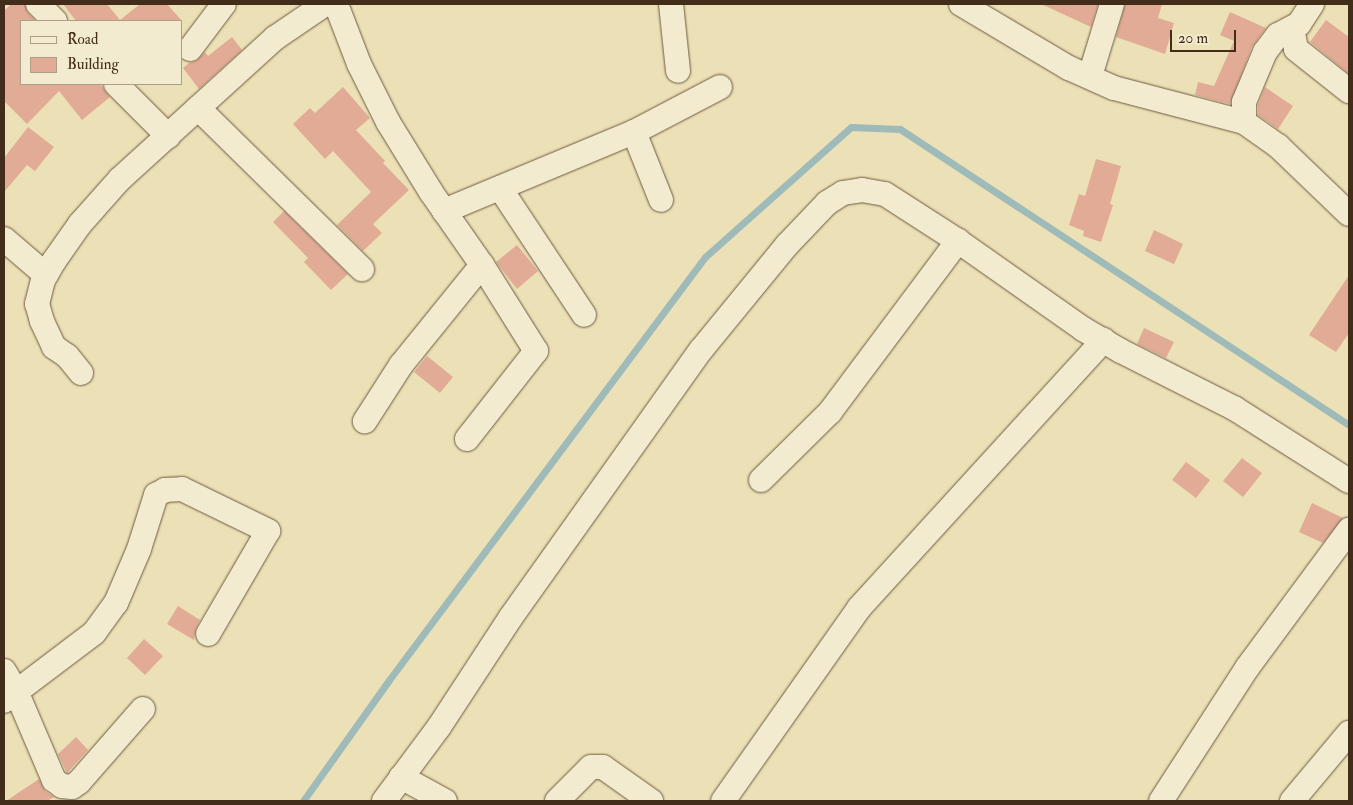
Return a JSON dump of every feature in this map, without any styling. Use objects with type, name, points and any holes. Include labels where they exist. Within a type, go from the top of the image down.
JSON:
[{"type":"street","points":[[38,4],[54,20]]},
{"type":"street","points":[[190,49],[224,4]]},
{"type":"street","points":[[80,373],[66,356],[54,347],[42,321],[37,304],[46,275],[80,224],[120,179],[276,38],[325,4]]},
{"type":"street","points":[[336,4],[359,64],[388,122],[444,211],[482,265],[536,352],[467,439]]},
{"type":"street","points":[[671,4],[678,71]]},
{"type":"street","points":[[961,4],[1069,68],[1114,88],[1244,122],[1278,146],[1349,214]]},
{"type":"street","points":[[1090,76],[1112,4]]},
{"type":"street","points":[[1244,122],[1244,102],[1265,52],[1278,35],[1299,24],[1312,4]]},
{"type":"street","points":[[1292,28],[1296,49],[1349,90]]},
{"type":"street","points":[[117,85],[168,136]]},
{"type":"street","points":[[444,211],[634,132],[720,87]]},
{"type":"street","points":[[198,108],[362,269]]},
{"type":"street","points":[[634,132],[661,200]]},
{"type":"street","points":[[500,188],[584,314]]},
{"type":"street","points":[[384,801],[439,727],[511,617],[667,395],[742,298],[827,203],[844,192],[862,190],[885,194],[1104,340],[1234,408],[1349,481]]},
{"type":"street","points":[[4,239],[46,275]]},
{"type":"street","points":[[761,480],[830,412],[958,241]]},
{"type":"street","points":[[364,421],[401,365],[482,265]]},
{"type":"street","points":[[723,801],[859,608],[1104,340]]},
{"type":"street","points":[[10,696],[94,633],[116,603],[128,578],[156,495],[165,490],[182,489],[268,531],[208,634]]},
{"type":"street","points":[[1161,801],[1247,668],[1349,530]]},
{"type":"street","points":[[4,671],[10,696],[54,780],[62,786],[72,787],[80,782],[143,709]]},
{"type":"street","points":[[1292,801],[1349,733]]},
{"type":"street","points":[[557,801],[579,776],[591,767],[603,767],[651,801]]},
{"type":"street","points":[[401,777],[445,801]]},
{"type":"building","points":[[11,4],[25,4],[28,13],[35,20],[20,20],[20,85],[101,85],[110,97],[82,120],[59,91],[27,124],[4,101],[4,11]]},
{"type":"building","points":[[63,4],[107,4],[120,20],[75,20]]},
{"type":"building","points":[[140,4],[167,4],[181,20],[120,20]]},
{"type":"building","points":[[1041,4],[1098,4],[1091,27]]},
{"type":"building","points":[[1125,4],[1162,4],[1158,18],[1174,23],[1165,54],[1116,37]]},
{"type":"building","points":[[1230,12],[1266,28],[1252,47],[1230,104],[1195,95],[1198,82],[1214,86],[1234,41],[1220,35]]},
{"type":"building","points":[[1326,20],[1349,37],[1349,74],[1310,42]]},
{"type":"building","points":[[232,37],[242,50],[199,89],[183,68],[189,63],[196,61],[205,52],[208,56]]},
{"type":"building","points":[[343,87],[370,118],[356,130],[385,161],[383,163],[409,190],[373,224],[382,233],[363,251],[337,225],[371,192],[333,151],[325,159],[293,124],[310,108],[315,113]]},
{"type":"building","points":[[1265,87],[1293,106],[1278,129],[1258,115],[1258,105]]},
{"type":"building","points":[[28,127],[54,147],[35,171],[27,165],[4,192],[4,158]]},
{"type":"building","points":[[1096,159],[1121,166],[1110,204],[1113,205],[1101,242],[1083,236],[1084,231],[1069,225],[1079,194],[1085,196]]},
{"type":"building","points":[[284,211],[348,274],[331,290],[304,262],[308,258],[273,222]]},
{"type":"building","points":[[1154,230],[1183,244],[1174,264],[1145,251]]},
{"type":"building","points":[[517,245],[538,271],[517,289],[496,262]]},
{"type":"building","points":[[1349,275],[1349,333],[1336,352],[1309,335]]},
{"type":"building","points":[[1144,328],[1174,342],[1166,358],[1137,344]]},
{"type":"building","points":[[427,356],[453,377],[440,393],[414,372]]},
{"type":"building","points":[[1242,458],[1262,473],[1243,497],[1223,481]]},
{"type":"building","points":[[1186,462],[1210,480],[1196,498],[1172,480]]},
{"type":"building","points":[[1312,503],[1343,518],[1323,543],[1299,532]]},
{"type":"building","points":[[178,606],[200,620],[196,628],[194,640],[167,624]]},
{"type":"building","points":[[144,639],[163,656],[145,675],[127,658]]},
{"type":"building","points":[[76,737],[88,750],[67,773],[58,754]]},
{"type":"building","points":[[39,779],[45,791],[54,797],[47,801],[6,801]]},
{"type":"waterway","points":[[303,801],[389,680],[705,257],[851,127],[900,129],[1349,425]]}]
